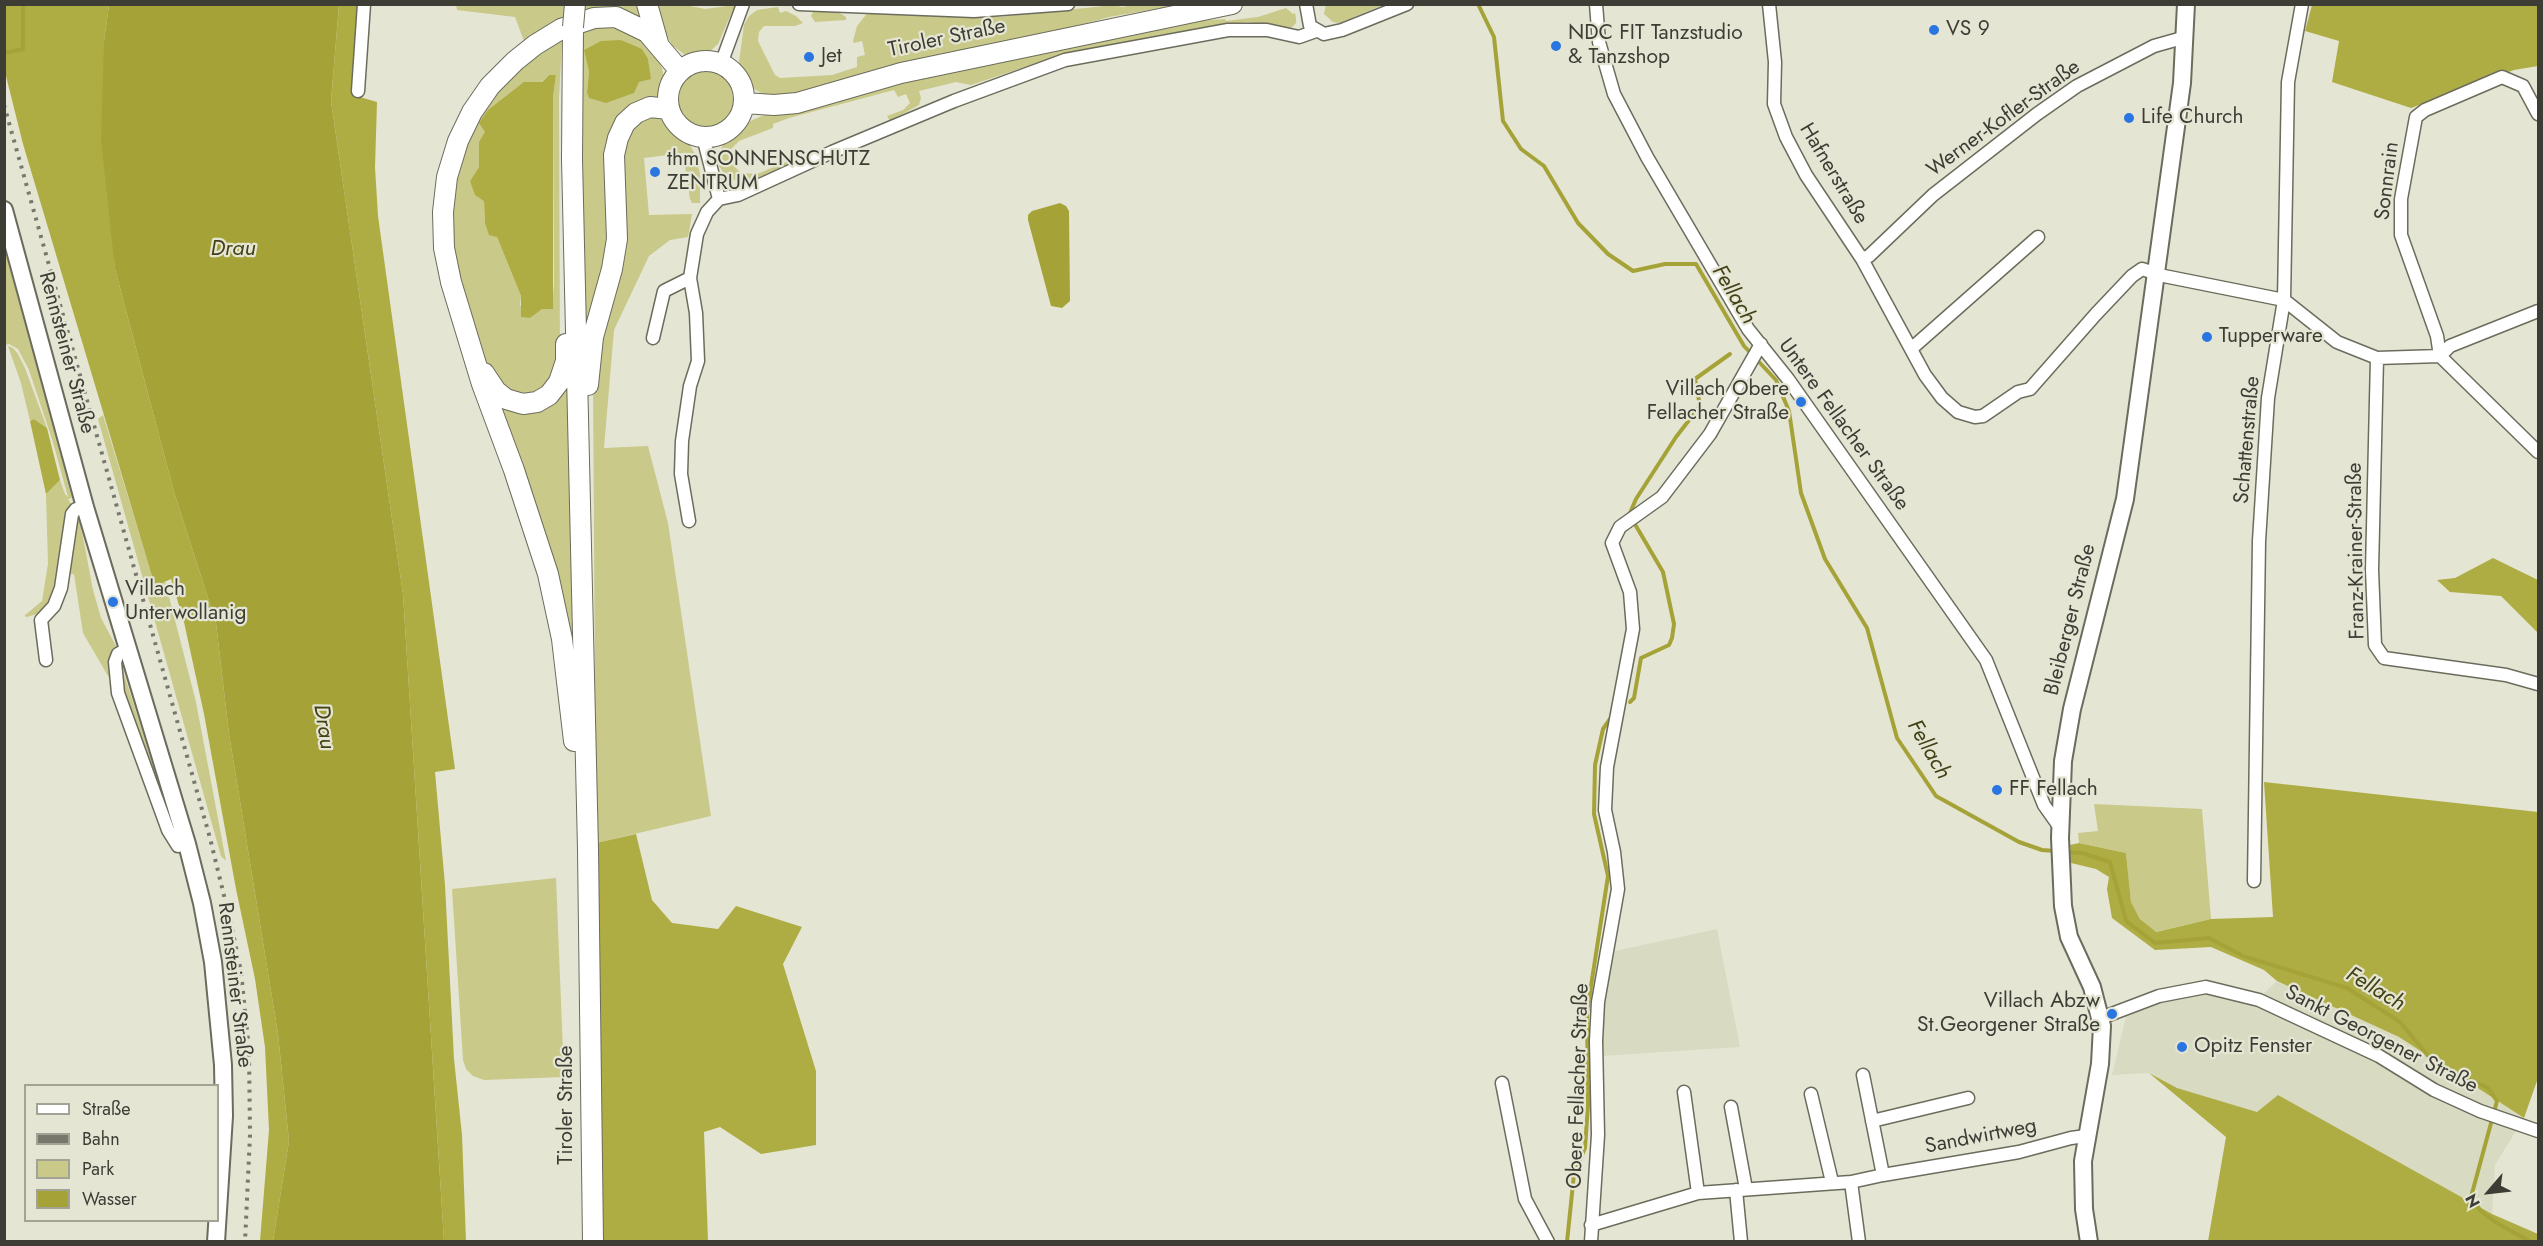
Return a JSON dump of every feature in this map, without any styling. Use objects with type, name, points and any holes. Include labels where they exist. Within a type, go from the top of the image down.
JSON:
[{"type":"main road","name":"Tiroler Straße","points":[[575,4],[572,159],[588,849],[592,1242]]},
{"type":"main road","points":[[647,4],[658,43]]},
{"type":"main road","name":"Tiroler Straße","points":[[744,103],[774,105],[797,103],[901,73],[1232,4]]},
{"type":"main road","name":"Bleiberger Straße","points":[[2089,1242],[2083,1183],[2086,1136],[2100,1064],[2101,1018],[2092,987],[2069,938],[2063,906],[2061,834],[2066,737],[2125,499],[2176,129],[2186,37],[2186,4]]},
{"type":"main road","points":[[588,849],[578,832],[570,701],[562,639],[548,574],[533,525],[482,384],[451,282],[444,248],[443,212],[447,177],[458,141],[472,112],[490,86],[514,61],[561,29],[594,18],[616,17],[647,32],[680,71]]},
{"type":"main road","points":[[707,61],[721,64],[738,79],[744,103],[741,115],[734,125],[719,135],[703,137],[694,135],[680,127],[669,109],[669,90],[680,71],[695,63],[707,61]]},
{"type":"main road","points":[[579,455],[589,424],[588,380],[593,337],[617,239],[614,155],[618,138],[625,123],[636,113],[650,107],[669,109]]},
{"type":"main road","name":"Rennsteiner Straße","points":[[4,210],[85,507],[187,843],[202,903],[213,962],[220,1020],[224,1116],[219,1195]]},
{"type":"main road","points":[[470,344],[496,391],[506,399],[523,404],[537,402],[549,395],[559,382],[566,361],[566,321],[575,285]]},
{"type":"main road","name":"Rennsteiner Straße","points":[[216,1242],[217,1222]]},
{"type":"street","points":[[358,91],[364,4]]},
{"type":"street","points":[[721,64],[743,4]]},
{"type":"street","points":[[799,4],[974,11],[1068,4]]},
{"type":"street","points":[[1306,4],[1308,20],[1316,31],[1324,34],[1342,30],[1407,4]]},
{"type":"street","name":"Untere Fellacher Straße","points":[[1596,4],[1599,42],[1614,94],[1684,222],[1748,329],[1756,353],[1922,566],[1986,660],[2044,804],[2061,834]]},
{"type":"street","name":"Hafnerstraße","points":[[1769,4],[1775,62],[1774,104],[1779,121],[1806,174],[1862,259],[1925,375],[1942,398],[1959,412],[1975,417],[1983,416],[2018,392],[2030,389],[2132,276],[2142,269],[2155,272]]},
{"type":"street","name":"Schattenstraße","points":[[2254,881],[2259,541],[2268,398],[2284,300],[2288,82],[2302,4]]},
{"type":"street","points":[[689,521],[681,474],[682,441],[690,387],[698,361],[696,314],[690,278],[697,234],[707,212],[720,200],[738,195],[832,152],[954,101],[1065,60],[1228,30],[1267,30],[1299,37],[1316,31]]},
{"type":"street","name":"Werner-Kofler-Straße","points":[[1862,259],[1869,256],[1933,195],[2037,114],[2077,86],[2154,46],[2186,37]]},
{"type":"street","name":"Sonnrain","points":[[2440,356],[2437,336],[2401,235],[2401,199],[2416,117],[2425,110],[2502,77],[2523,86],[2538,114]]},
{"type":"street","points":[[703,137],[720,200]]},
{"type":"street","points":[[1911,349],[2038,237]]},
{"type":"street","points":[[2155,272],[2164,276],[2284,300],[2337,342],[2377,357],[2440,356],[2450,346],[2538,311]]},
{"type":"street","points":[[654,338],[664,291],[690,278]]},
{"type":"street","name":"Obere Fellacher Straße","points":[[1591,1242],[1598,1135],[1596,1041],[1599,998],[1618,889],[1614,852],[1605,810],[1607,767],[1633,629],[1630,592],[1612,543],[1620,527],[1662,497],[1710,434],[1756,353]]},
{"type":"street","points":[[2440,356],[2538,452]]},
{"type":"street","name":"Franz-Krainer-Straße","points":[[2377,357],[2372,570],[2375,645],[2384,658],[2506,675],[2538,684]]},
{"type":"street","points":[[46,660],[41,620],[54,606],[61,588],[72,514],[76,509],[85,507]]},
{"type":"street","name":"Sankt Georgener Straße","points":[[2101,1018],[2159,996],[2206,987],[2259,1000],[2379,1056],[2434,1090],[2480,1111],[2538,1131]]},
{"type":"street","points":[[1863,1076],[1882,1175]]},
{"type":"street","points":[[1502,1083],[1525,1199],[1548,1242]]},
{"type":"street","points":[[1684,1092],[1698,1193]]},
{"type":"street","points":[[1811,1094],[1832,1182]]},
{"type":"street","name":"Sandwirtweg","points":[[1872,1121],[1968,1098]]},
{"type":"street","points":[[1731,1107],[1741,1190],[1741,1242]]},
{"type":"street","name":"Sandwirtweg","points":[[1591,1225],[1698,1193],[1851,1182],[2019,1152],[2086,1136]]},
{"type":"street","points":[[1851,1182],[1859,1242]]},
{"type":"shaded area","points":[[4,5],[109,5],[104,41],[115,269],[174,492],[216,623],[229,734],[278,1034],[289,1141],[273,1241],[260,1241],[269,1130],[265,1047],[255,979],[184,622],[171,579],[155,586],[23,144],[5,72]]},
{"type":"shaded area","points":[[339,5],[360,5],[353,95],[377,102],[375,167],[378,216],[455,769],[435,772],[445,885],[454,1059],[462,1135],[466,1241],[444,1241],[403,594],[331,101]]},
{"type":"shaded area","points":[[2312,5],[2538,5],[2538,66],[2514,70],[2411,108],[2332,82],[2339,41],[2305,31]]},
{"type":"shaded area","points":[[621,40],[642,49],[648,59],[651,79],[639,82],[634,93],[606,103],[589,98],[587,92],[589,71],[584,50],[601,41]]},
{"type":"shaded area","points":[[549,75],[556,75],[553,97],[553,309],[542,309],[530,318],[521,317],[521,296],[497,237],[489,235],[485,223],[484,201],[475,195],[470,181],[479,167],[479,142],[485,132],[479,123],[488,110],[524,82],[542,82]]},
{"type":"shaded area","points":[[34,419],[47,428],[60,480],[46,494],[30,421]]},
{"type":"shaded area","points":[[2493,558],[2538,580],[2538,633],[2501,596],[2450,592],[2437,580],[2455,578]]},
{"type":"shaded area","points":[[2264,782],[2538,812],[2538,1078],[2524,1118],[2399,1037],[2277,981],[2264,970],[2211,947],[2155,950],[2112,918],[2107,889],[2109,877],[2096,869],[2071,863],[2070,845],[2079,843],[2126,853],[2131,902],[2140,919],[2156,932],[2211,919],[2273,917]]},
{"type":"shaded area","points":[[636,834],[652,900],[672,923],[718,929],[736,906],[802,927],[783,964],[816,1071],[816,1145],[761,1154],[720,1127],[704,1132],[708,1241],[603,1241],[596,843]]},
{"type":"shaded area","points":[[1717,929],[1740,1047],[1602,1056],[1605,990],[1615,951]]},
{"type":"shaded area","points":[[2277,981],[2399,1037],[2524,1118],[2495,1165],[2492,1214],[2278,1095],[2257,1112],[2177,1088],[2149,1073],[2112,1075],[2127,1012],[2196,984],[2263,994]]},
{"type":"shaded area","points":[[2149,1073],[2177,1088],[2257,1112],[2278,1095],[2492,1214],[2538,1234],[2538,1241],[2208,1241],[2226,1137]]},
{"type":"green space","points":[[1139,4],[1178,5],[1109,17],[1014,43],[785,98],[765,95],[749,86],[741,74],[739,62],[744,25],[749,16],[757,10],[778,7],[780,13],[786,11],[803,23],[795,26],[764,26],[759,32],[758,41],[775,75],[780,78],[832,75],[857,67],[857,57],[865,55],[862,41],[854,43],[853,41],[857,26],[869,11],[999,17]]},
{"type":"green space","points":[[1326,4],[1383,5],[1339,23],[1333,22],[1324,14]]},
{"type":"green space","points":[[456,5],[564,5],[563,21],[524,41],[515,17],[457,10]]},
{"type":"green space","points":[[583,5],[642,5],[647,24],[583,13]]},
{"type":"green space","points":[[651,5],[685,5],[705,9],[735,5],[718,44],[708,53],[694,57],[685,55],[672,45]]},
{"type":"green space","points":[[1286,8],[1293,14],[1295,13],[1296,18],[1296,23],[1290,29],[1275,29],[1249,22],[1224,24],[1069,52],[971,85],[956,82],[919,91],[921,98],[919,105],[890,121],[887,116],[903,110],[910,103],[906,94],[898,97],[894,90],[789,118],[773,124],[773,128],[739,141],[730,150],[730,162],[741,173],[757,174],[803,155],[803,158],[743,184],[726,176],[719,166],[719,152],[727,139],[748,122],[762,116],[893,81],[1199,21],[1225,19],[1226,21],[1258,17]]},
{"type":"green space","points":[[814,10],[835,10],[846,17],[846,20],[815,22],[811,16]]},
{"type":"green space","points":[[612,25],[628,30],[653,49],[662,68],[664,79],[662,102],[623,118],[613,227],[592,317],[588,319],[583,317],[579,130],[582,29]],"holes":[[[621,40],[648,59],[650,78],[587,91],[589,71]]]},
{"type":"green space","points":[[562,39],[559,99],[560,362],[554,378],[533,396],[508,393],[494,380],[483,358],[465,305],[453,247],[452,194],[464,148],[489,102],[526,62]],"holes":[[[549,75],[556,75],[553,97],[554,284],[552,309],[542,308],[530,318],[520,305],[521,296],[497,237],[485,223],[484,201],[470,181],[479,167],[486,132]]]},
{"type":"green space","points":[[700,71],[712,71],[727,79],[735,94],[735,106],[727,121],[712,129],[700,129],[685,121],[677,106],[677,94],[685,79]]},
{"type":"green space","points":[[655,115],[666,121],[688,142],[695,154],[700,174],[700,203],[692,203],[690,199],[683,153],[644,158],[649,215],[692,214],[688,237],[670,240],[649,256],[614,330],[604,448],[648,446],[668,523],[711,816],[596,843],[593,380],[617,152],[628,128]]},
{"type":"green space","points":[[4,241],[72,498],[68,499],[73,507],[54,600],[40,613],[27,617],[24,616],[42,601],[48,564],[46,494],[60,480],[68,497],[29,370],[18,349],[9,344],[5,345]]},
{"type":"green space","points":[[8,346],[18,354],[25,368],[47,428],[34,419],[30,421],[21,383]]},
{"type":"green space","points":[[567,389],[570,392],[576,655],[573,658],[495,400]]},
{"type":"green space","points":[[103,415],[155,585],[165,581],[196,702],[226,861],[221,856],[98,419]]},
{"type":"green space","points":[[75,521],[79,522],[101,618],[117,648],[115,688],[83,633],[74,574],[67,575]]},
{"type":"green space","points":[[120,661],[168,813],[125,705]]},
{"type":"green space","points":[[2094,804],[2202,809],[2211,919],[2155,932],[2140,919],[2131,902],[2126,853],[2079,843],[2078,833],[2098,831]]},
{"type":"green space","points":[[556,878],[564,1077],[484,1080],[473,1076],[466,1069],[463,1060],[452,889]]},
{"type":"water","name":"Drau","points":[[109,5],[339,5],[331,101],[403,594],[444,1241],[273,1241],[289,1141],[278,1034],[229,734],[216,623],[174,492],[115,269],[101,140],[104,41]]},
{"type":"water","points":[[1060,203],[1069,211],[1070,301],[1062,308],[1051,306],[1028,220],[1028,215],[1032,211]]},
{"type":"waterway","points":[[4,53],[23,49],[23,4]]},
{"type":"waterway","name":"Fellach","points":[[1478,4],[1494,37],[1503,121],[1521,149],[1544,166],[1578,223],[1608,254],[1633,271],[1665,264],[1696,264],[1744,346],[1776,380],[1789,411],[1801,493],[1825,559],[1867,628],[1897,738],[1936,796],[2019,842],[2042,850],[2055,851]]},
{"type":"waterway","points":[[1630,513],[1636,499],[1676,437],[1700,406],[1695,379],[1730,354]]},
{"type":"waterway","points":[[1630,702],[1634,698],[1641,658],[1669,645],[1674,624],[1663,572],[1636,526]]},
{"type":"waterway","points":[[1567,1242],[1574,1174],[1585,1148],[1588,1105],[1587,1012],[1608,876],[1594,814],[1595,765],[1603,729],[1610,719]]},
{"type":"waterway","name":"Fellach","points":[[2065,852],[2082,853],[2110,862],[2126,921],[2155,943],[2209,938],[2243,956],[2347,988],[2400,1022],[2434,1063],[2488,1088],[2497,1101],[2471,1197],[2480,1210],[2495,1222],[2531,1242]]},
{"type":"railway","points":[[4,105],[210,838],[233,933],[241,972],[249,1050],[250,1135],[245,1242]]},
{"type":"place","name":"VS 9","points":[[1934,30]]},
{"type":"place","name":"NDC FIT Tanzstudio & Tanzshop","points":[[1556,46]]},
{"type":"place","name":"Jet","points":[[809,57]]},
{"type":"place","name":"Life Church","points":[[2129,118]]},
{"type":"place","name":"thm SONNENSCHUTZ ZENTRUM","points":[[655,172]]},
{"type":"place","name":"Tupperware","points":[[2207,337]]},
{"type":"place","name":"Villach Obere Fellacher Straße","points":[[1801,402]]},
{"type":"place","name":"Villach Unterwollanig","points":[[113,602]]},
{"type":"place","name":"FF Fellach","points":[[1997,790]]},
{"type":"place","name":"Villach Abzw St.Georgener Straße","points":[[2112,1014]]},
{"type":"place","name":"Opitz Fenster","points":[[2182,1047]]}]
